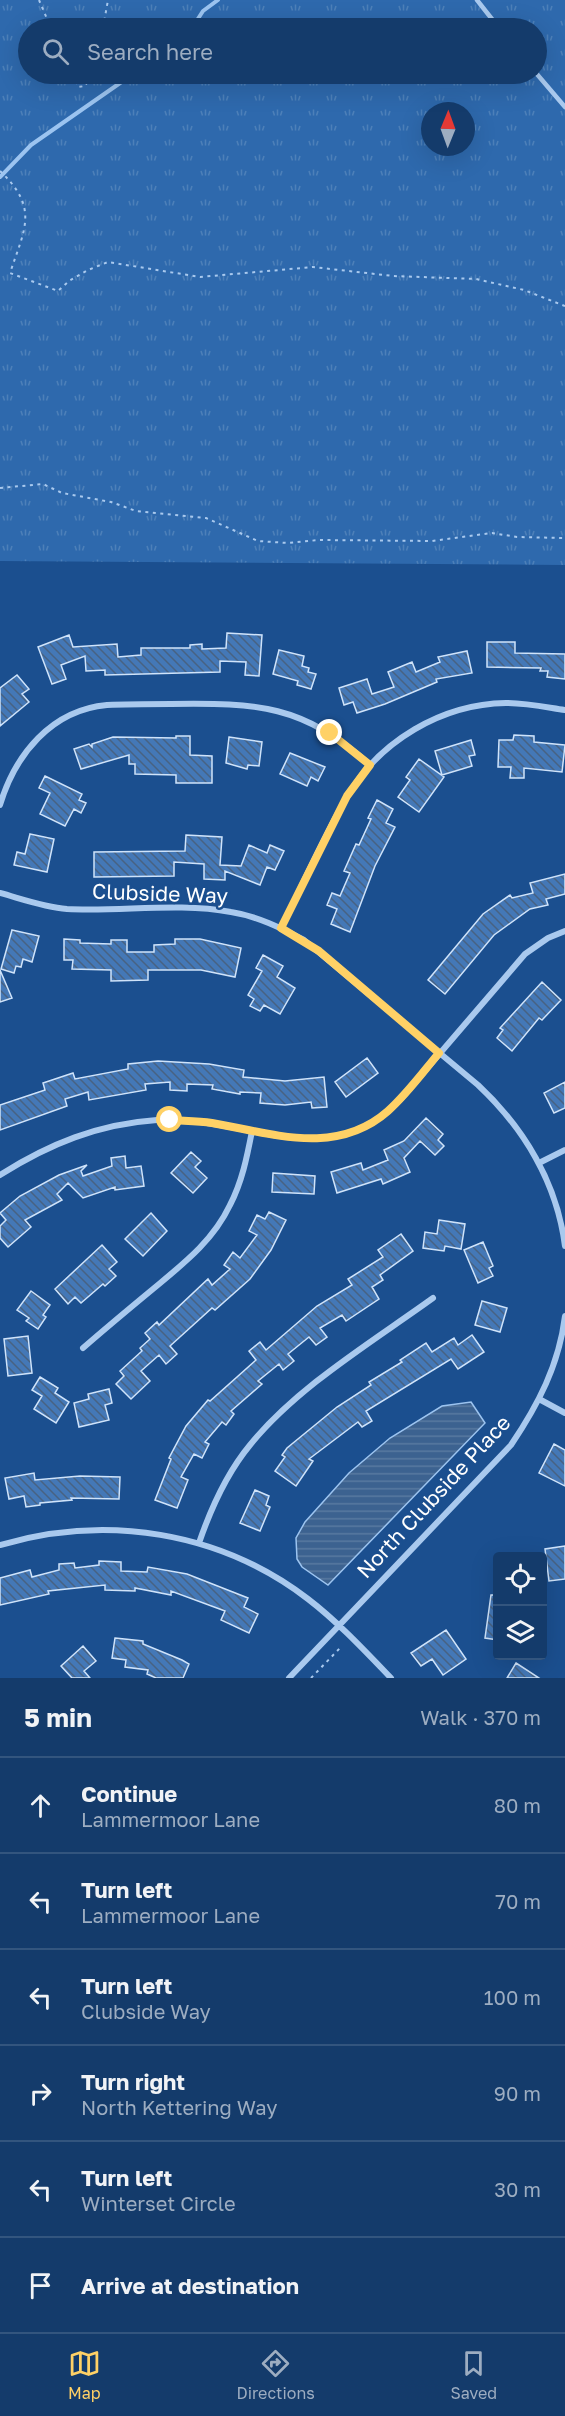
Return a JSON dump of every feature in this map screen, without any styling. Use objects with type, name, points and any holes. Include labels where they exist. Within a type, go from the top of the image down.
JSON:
[{"type":"street","points":[[0,805],[16,765],[38,738],[61,720],[108,705],[230,703],[280,711],[326,730],[353,749],[370,765]]},
{"type":"street","points":[[281,928],[347,796],[370,765],[390,746],[408,733],[449,713],[480,706],[504,703],[528,704],[565,710]]},
{"type":"street","name":"Clubside Way","points":[[0,893],[66,909],[202,909],[232,912],[281,928],[319,951],[478,1085],[519,1130],[539,1163]]},
{"type":"street","points":[[0,1175],[25,1158],[66,1139],[125,1124],[159,1120],[197,1121],[285,1138],[318,1140],[361,1129],[396,1104],[525,954],[548,938],[565,931]]},
{"type":"street","points":[[83,1348],[194,1255],[210,1237],[236,1193],[244,1170],[252,1131]]},
{"type":"street","points":[[565,1150],[539,1163],[556,1205],[565,1246]]},
{"type":"street","points":[[199,1543],[215,1502],[230,1474],[266,1427],[303,1393],[433,1298]]},
{"type":"street","name":"North Clubside Place","points":[[289,1678],[338,1624],[502,1455],[522,1430],[539,1399],[556,1358],[565,1316]]},
{"type":"street","points":[[539,1399],[565,1413]]},
{"type":"street","points":[[0,1545],[59,1531],[111,1529],[147,1532],[199,1543],[268,1572],[309,1599],[338,1624],[391,1678]]},
{"type":"lane","points":[[477,0],[491,18]]},
{"type":"lane","points":[[546,84],[565,107]]},
{"type":"path","points":[[39,0],[47,18]]},
{"type":"path","points":[[105,18],[108,0]]},
{"type":"path","points":[[77,84],[86,91]]},
{"type":"path","points":[[0,171],[19,193],[26,211],[25,228],[10,273],[58,291],[78,276],[108,262],[200,277],[313,267],[393,276],[476,279],[524,290],[565,306]]},
{"type":"path","points":[[0,488],[43,483],[62,493],[111,502],[136,511],[206,518],[258,541],[288,543],[319,540],[432,541],[492,533],[517,537],[565,538]]},
{"type":"path","points":[[311,1678],[341,1647]]},
{"type":"green space","points":[[0,0],[565,0],[565,565],[0,561]]},
{"type":"shaded area","points":[[471,1402],[485,1423],[328,1585],[302,1567],[297,1559],[296,1538],[305,1522],[349,1473],[390,1438],[442,1406]]},
{"type":"building","points":[[227,633],[262,635],[259,676],[245,675],[246,662],[220,661],[220,672],[105,675],[105,670],[86,671],[85,656],[61,665],[66,679],[52,684],[38,647],[69,635],[73,647],[117,644],[118,657],[141,655],[141,648],[190,648],[190,645],[202,644],[202,649],[226,648]]},
{"type":"building","points":[[487,642],[515,642],[515,653],[565,654],[565,679],[547,677],[548,671],[540,671],[541,668],[487,667]]},
{"type":"building","points":[[279,650],[304,656],[302,666],[309,668],[308,672],[316,674],[311,689],[297,685],[298,681],[273,674]]},
{"type":"building","points":[[467,651],[472,673],[436,679],[437,682],[357,713],[353,702],[344,705],[339,688],[367,679],[372,694],[394,687],[388,672],[412,662],[416,672],[440,662],[438,657]]},
{"type":"building","points":[[17,675],[29,689],[22,694],[29,702],[0,726],[0,688]]},
{"type":"building","points":[[514,735],[534,736],[534,742],[565,745],[562,772],[524,768],[524,778],[510,778],[511,767],[498,767],[499,740],[513,740]]},
{"type":"building","points":[[176,736],[190,736],[190,755],[212,756],[212,783],[176,783],[176,775],[135,774],[135,764],[129,764],[129,755],[81,769],[74,749],[89,744],[92,747],[92,744],[113,737],[176,738]]},
{"type":"building","points":[[229,737],[262,742],[259,766],[248,765],[247,769],[226,763]]},
{"type":"building","points":[[471,740],[475,755],[469,756],[472,766],[442,775],[435,751]]},
{"type":"building","points":[[290,753],[325,767],[318,781],[311,777],[307,786],[280,774]]},
{"type":"building","points":[[419,759],[444,777],[419,812],[398,797],[410,780],[406,777]]},
{"type":"building","points":[[45,776],[82,794],[79,800],[86,803],[81,813],[74,809],[65,826],[40,814],[50,793],[39,788]]},
{"type":"building","points":[[377,800],[393,809],[386,823],[395,827],[375,866],[350,932],[331,924],[337,909],[327,905],[332,893],[340,896],[350,873],[344,871],[356,844],[359,845]]},
{"type":"building","points":[[30,834],[54,839],[47,872],[14,865],[17,852],[25,854]]},
{"type":"building","points":[[186,835],[222,837],[220,865],[241,866],[249,845],[267,853],[270,845],[284,851],[275,870],[267,867],[260,885],[225,871],[225,880],[204,879],[204,864],[174,862],[174,876],[94,877],[94,852],[185,851]]},
{"type":"building","points":[[565,874],[565,894],[546,899],[548,905],[530,909],[494,935],[445,994],[428,980],[483,914],[510,895],[512,898],[533,893],[530,883]]},
{"type":"building","points":[[12,930],[39,936],[32,962],[23,959],[21,967],[16,966],[14,973],[1,969]]},
{"type":"building","points":[[64,939],[80,940],[80,943],[111,944],[111,940],[127,940],[127,952],[154,952],[154,945],[175,944],[175,939],[200,939],[241,948],[235,977],[201,970],[148,970],[148,980],[111,981],[111,970],[72,969],[73,960],[64,960]]},
{"type":"building","points":[[263,955],[283,966],[277,977],[295,988],[280,1014],[264,1005],[260,1011],[250,1006],[254,999],[248,995],[262,971],[256,968]]},
{"type":"building","points":[[0,970],[12,998],[0,1002]]},
{"type":"building","points":[[542,982],[561,1000],[542,1020],[539,1018],[512,1051],[497,1038],[503,1030],[500,1028]]},
{"type":"building","points":[[367,1058],[378,1073],[346,1097],[335,1082]]},
{"type":"building","points":[[158,1061],[209,1064],[244,1070],[243,1077],[285,1081],[324,1077],[327,1107],[312,1108],[311,1102],[285,1105],[260,1103],[261,1093],[240,1092],[240,1094],[212,1089],[213,1085],[187,1084],[187,1091],[170,1090],[170,1082],[145,1084],[146,1090],[89,1100],[88,1092],[65,1099],[67,1106],[0,1130],[0,1105],[45,1090],[43,1083],[73,1073],[75,1079],[128,1069],[128,1064]]},
{"type":"building","points":[[565,1082],[565,1108],[554,1113],[544,1093]]},
{"type":"building","points":[[426,1118],[443,1134],[438,1140],[444,1146],[435,1155],[420,1141],[404,1158],[410,1172],[383,1184],[381,1179],[337,1193],[331,1172],[361,1163],[363,1170],[388,1160],[384,1150],[404,1141]]},
{"type":"building","points":[[191,1152],[201,1161],[195,1167],[207,1178],[193,1193],[171,1173]]},
{"type":"building","points":[[125,1156],[126,1168],[141,1166],[144,1186],[115,1190],[115,1187],[83,1198],[68,1183],[57,1194],[62,1200],[25,1220],[31,1227],[8,1247],[0,1238],[0,1226],[6,1220],[0,1213],[20,1196],[59,1175],[87,1165],[81,1171],[83,1176],[112,1166],[111,1158]]},
{"type":"building","points":[[273,1173],[315,1176],[314,1194],[272,1192]]},
{"type":"building","points":[[269,1212],[286,1220],[271,1250],[250,1279],[215,1310],[212,1308],[170,1346],[177,1354],[166,1364],[159,1355],[141,1371],[150,1381],[131,1399],[116,1384],[124,1376],[120,1371],[142,1351],[140,1348],[150,1339],[145,1333],[157,1322],[159,1325],[208,1279],[212,1285],[230,1269],[224,1265],[233,1252],[240,1258],[257,1235],[249,1231],[257,1215],[265,1219]]},
{"type":"building","points":[[151,1213],[167,1231],[143,1256],[125,1239]]},
{"type":"building","points":[[439,1220],[465,1224],[461,1249],[445,1246],[444,1251],[423,1248],[425,1232],[437,1234]]},
{"type":"building","points":[[401,1234],[413,1251],[380,1275],[383,1280],[372,1287],[379,1299],[346,1321],[342,1315],[320,1328],[327,1337],[316,1345],[309,1337],[288,1354],[294,1361],[283,1370],[279,1364],[258,1381],[262,1384],[231,1411],[234,1414],[226,1425],[222,1422],[205,1442],[209,1444],[202,1458],[194,1454],[181,1477],[188,1480],[177,1508],[155,1500],[171,1459],[169,1458],[186,1426],[208,1400],[210,1401],[256,1360],[249,1351],[260,1342],[266,1350],[317,1306],[352,1285],[348,1279],[383,1257],[378,1250]]},
{"type":"building","points":[[483,1242],[493,1266],[489,1268],[493,1276],[478,1283],[464,1250]]},
{"type":"building","points":[[102,1245],[117,1262],[109,1269],[116,1276],[81,1303],[75,1297],[68,1304],[55,1289]]},
{"type":"building","points":[[31,1291],[50,1305],[38,1329],[26,1321],[29,1318],[17,1310]]},
{"type":"building","points":[[482,1301],[507,1308],[500,1332],[475,1325]]},
{"type":"building","points":[[472,1335],[484,1352],[458,1369],[451,1359],[366,1411],[372,1421],[362,1427],[358,1422],[309,1459],[313,1461],[296,1486],[275,1471],[285,1457],[282,1455],[287,1448],[337,1407],[371,1385],[369,1382],[402,1362],[400,1360],[426,1343],[432,1352],[454,1338],[458,1345]]},
{"type":"building","points":[[28,1336],[32,1373],[8,1376],[4,1339]]},
{"type":"building","points":[[40,1377],[58,1388],[55,1393],[69,1402],[56,1423],[34,1409],[42,1396],[32,1390]]},
{"type":"building","points":[[109,1389],[112,1403],[105,1405],[109,1420],[79,1427],[74,1403],[89,1399],[88,1394]]},
{"type":"building","points":[[554,1444],[565,1450],[565,1486],[539,1473]]},
{"type":"building","points":[[34,1473],[35,1480],[80,1476],[120,1477],[119,1499],[71,1498],[72,1500],[40,1503],[40,1505],[26,1507],[24,1496],[9,1499],[5,1478]]},
{"type":"building","points":[[255,1490],[269,1496],[266,1505],[270,1507],[260,1531],[240,1523]]},
{"type":"building","points":[[565,1546],[565,1579],[549,1581],[545,1549]]},
{"type":"building","points":[[99,1561],[121,1562],[121,1571],[147,1572],[148,1567],[187,1574],[248,1598],[244,1607],[258,1614],[249,1633],[221,1620],[225,1611],[171,1591],[171,1595],[135,1588],[135,1591],[105,1590],[105,1585],[48,1591],[49,1594],[0,1605],[0,1578],[30,1570],[32,1577],[59,1570],[59,1564],[74,1563],[75,1568],[99,1565]]},
{"type":"building","points":[[491,1595],[493,1595],[493,1639],[485,1638]]},
{"type":"building","points":[[446,1630],[466,1659],[443,1675],[432,1659],[421,1666],[411,1653]]},
{"type":"building","points":[[115,1638],[143,1641],[143,1644],[189,1664],[183,1678],[156,1678],[147,1674],[148,1670],[125,1667],[126,1660],[112,1658]]},
{"type":"building","points":[[83,1646],[96,1661],[84,1671],[90,1678],[72,1678],[61,1666]]},
{"type":"building","points":[[516,1663],[539,1678],[507,1678]]},
{"type":"waterway","points":[[198,18],[203,11],[218,0]]},
{"type":"waterway","points":[[0,177],[31,145],[119,84]]},
{"type":"route","points":[[170,1120],[197,1121],[285,1138],[318,1140],[340,1136],[361,1129],[386,1113],[400,1100],[439,1053],[319,951],[281,928],[347,796],[370,765],[353,749],[330,733]]}]
